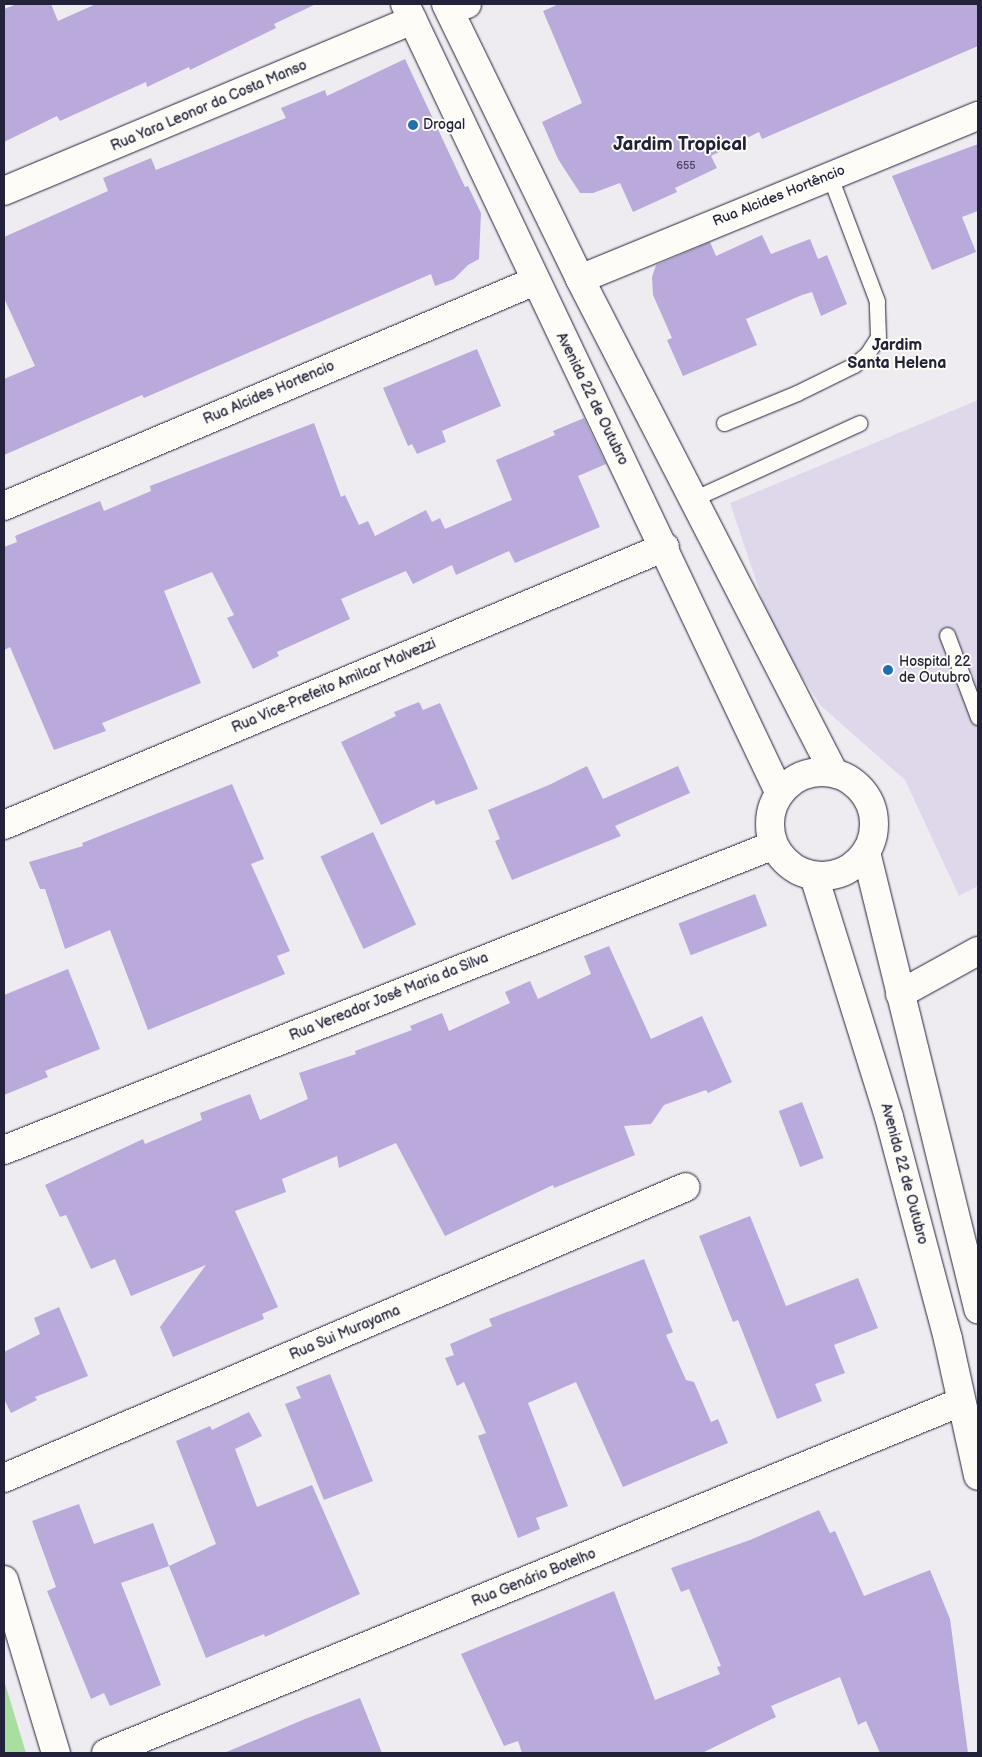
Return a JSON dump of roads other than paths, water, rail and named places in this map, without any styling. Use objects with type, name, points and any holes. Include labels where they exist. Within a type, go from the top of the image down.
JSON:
[{"type":"street","points":[[454,6],[580,278],[834,773]]},
{"type":"street","name":"Rua Yara Leonor da Costa Manso","points":[[4,191],[409,12]]},
{"type":"street","name":"Avenida 22 de Outubro","points":[[409,12],[535,281],[665,547],[780,794]]},
{"type":"street","name":"Rua Alcides Hortêncio","points":[[580,278],[829,174],[978,116]]},
{"type":"street","name":"Rua Alcides Hortencio","points":[[4,506],[535,281]]},
{"type":"street","name":"Rua Vice-Prefeito Amilcar Malvezzi","points":[[4,825],[665,547]]},
{"type":"street","points":[[834,773],[858,786],[872,808],[875,826],[866,852],[849,869],[838,874],[814,876],[786,862],[774,845],[770,813],[780,794],[804,776],[834,773]]},
{"type":"street","name":"Rua Vereador José Maria da Silva","points":[[4,1150],[774,845]]},
{"type":"street","points":[[866,852],[978,1309]]},
{"type":"street","name":"Avenida 22 de Outubro","points":[[814,876],[889,1117],[948,1339],[978,1476]]},
{"type":"street","points":[[900,994],[978,951]]},
{"type":"street","name":"Rua Sui Murayama","points":[[4,1478],[686,1187]]},
{"type":"street","name":"Rua Genário Botelho","points":[[106,1753],[961,1402]]},
{"type":"street","points":[[4,1580],[56,1753]]},
{"type":"lane","points":[[724,423],[797,393],[854,365],[867,354],[878,337],[880,314],[875,294],[829,174]]},
{"type":"lane","points":[[693,499],[860,423]]},
{"type":"lane","points":[[947,636],[978,717]]},
{"type":"place","name":"Drogal","points":[[413,125]]},
{"type":"place","name":"Hospital 22 de Outubro","points":[[888,670]]},
{"type":"district","name":"Jardim Tropical","points":[[680,145]]},
{"type":"district","name":"Jardim Santa Helena","points":[[897,355]]}]
